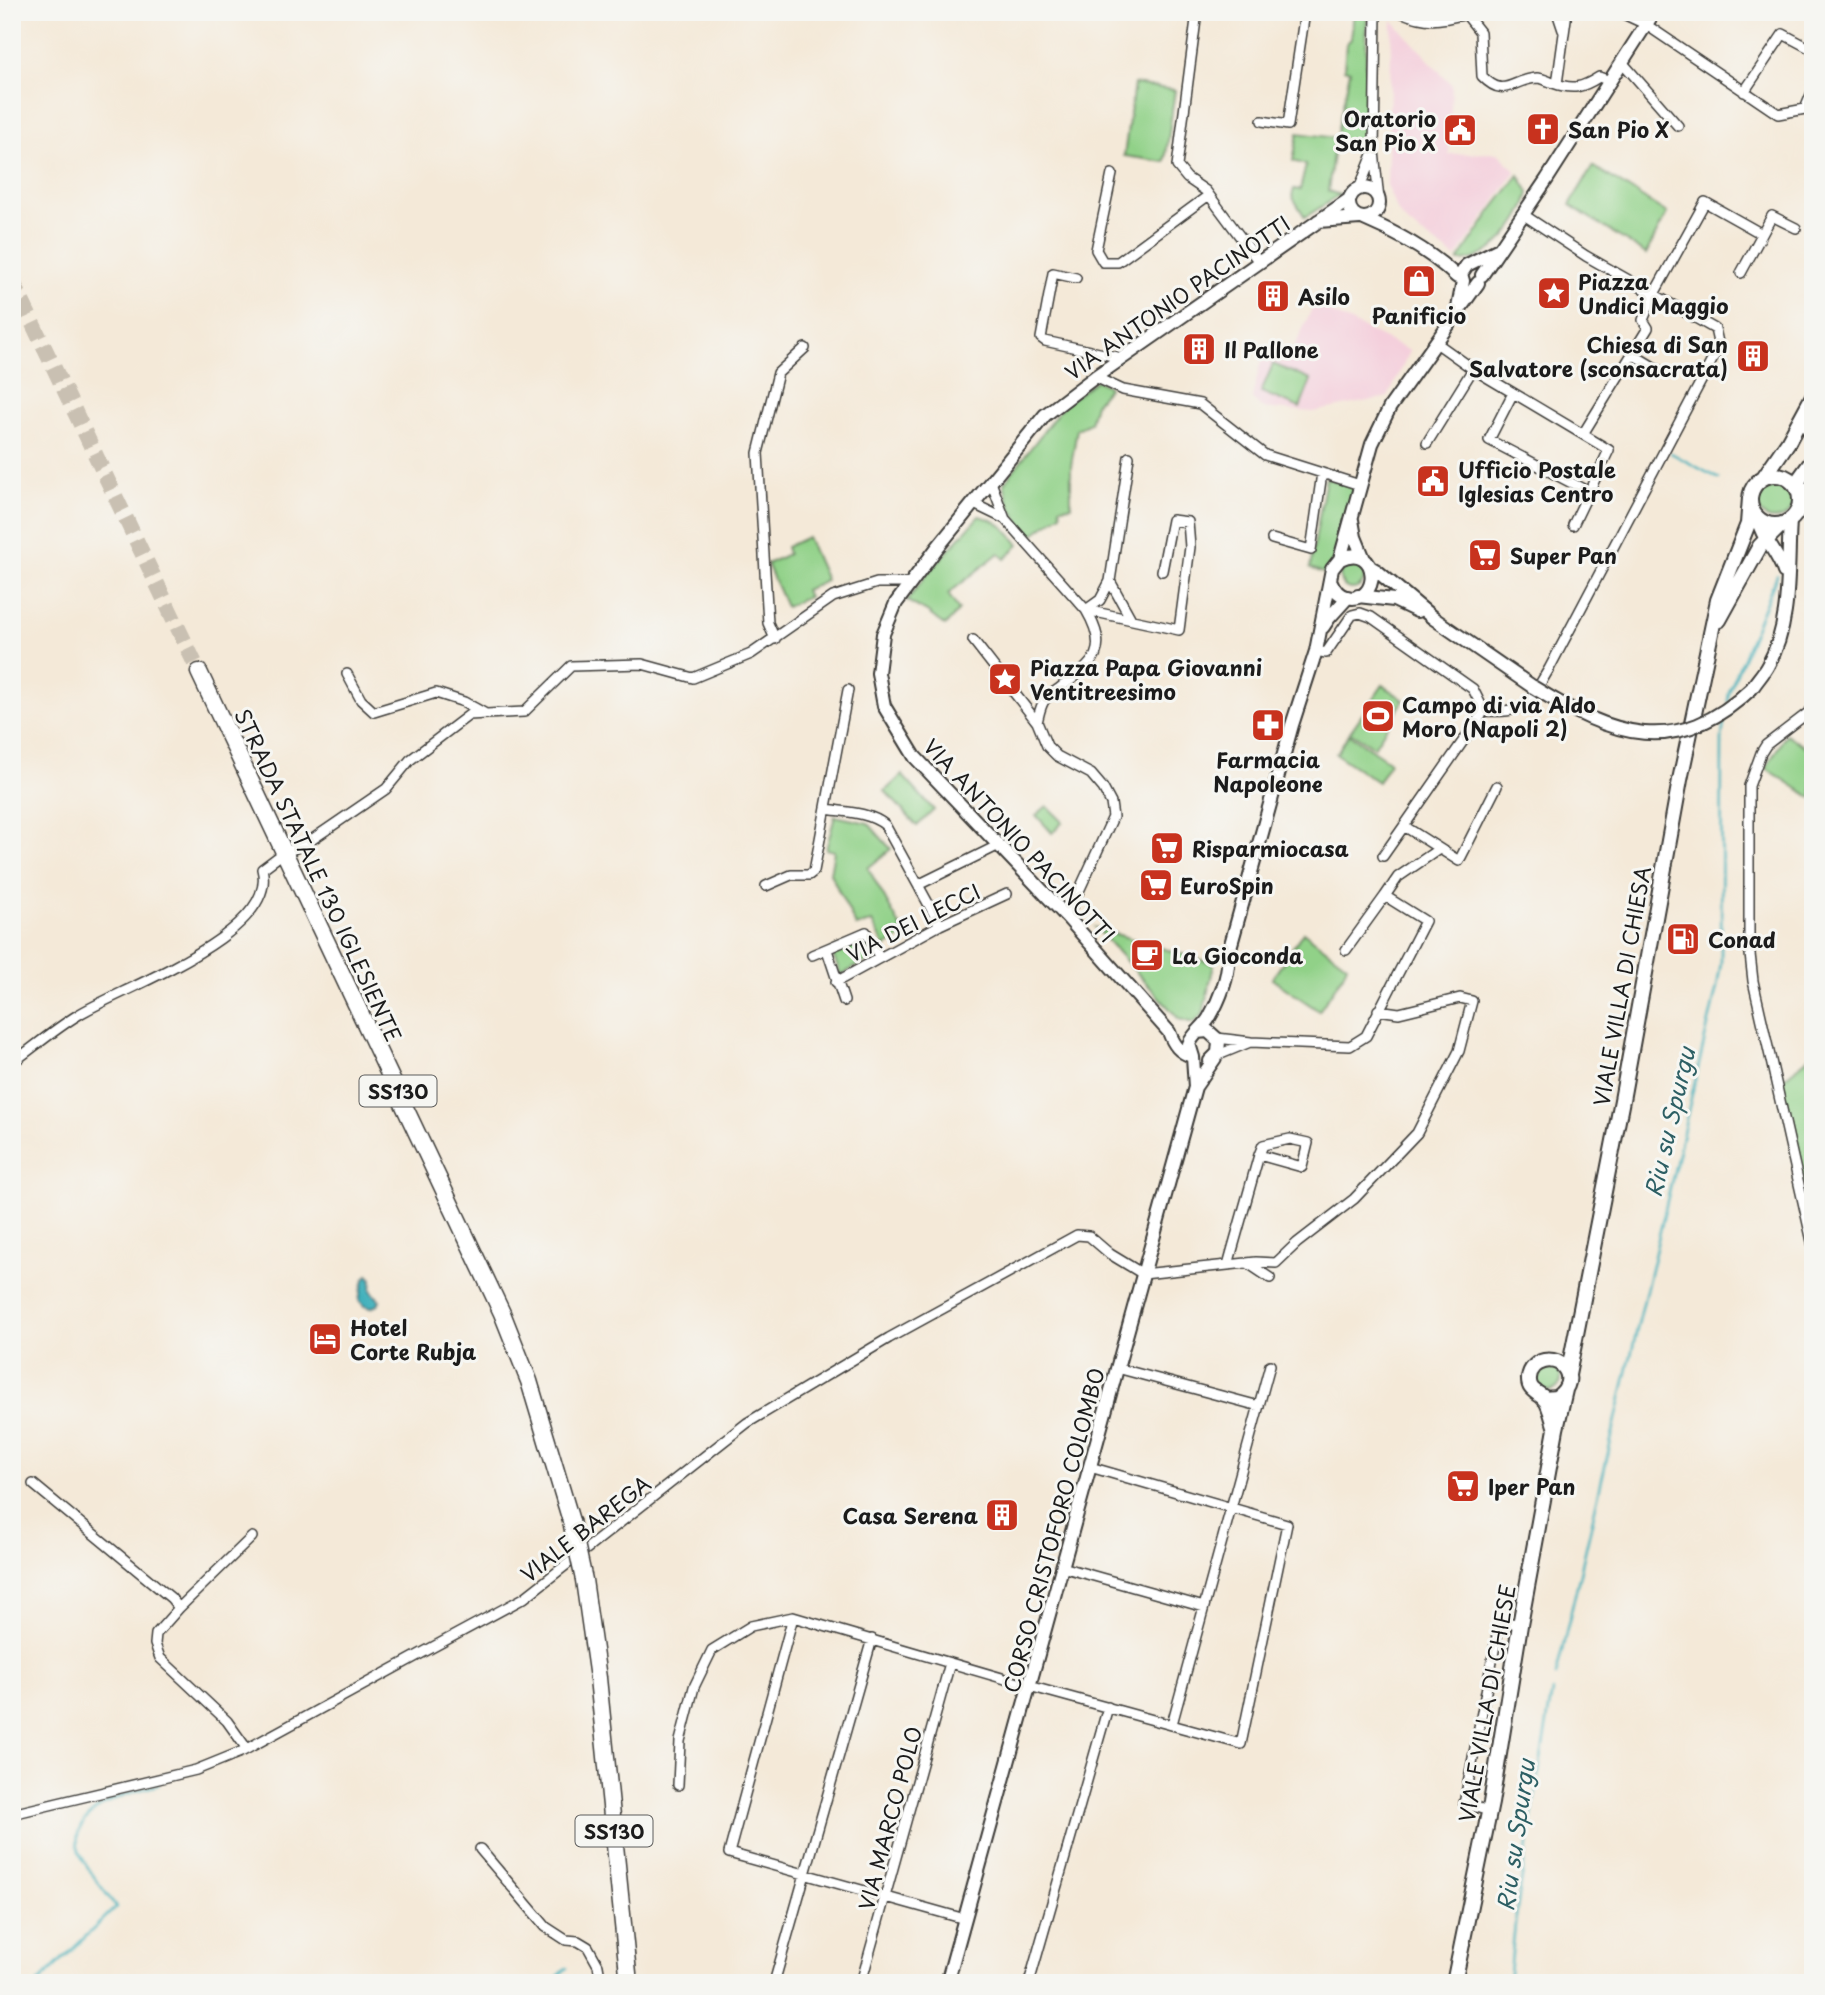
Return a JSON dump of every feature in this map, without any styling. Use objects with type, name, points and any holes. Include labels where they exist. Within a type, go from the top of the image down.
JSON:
[{"type":"highway","name":"STRADA STATALE 130 IGLESIENTE","points":[[199,672],[502,1313],[537,1407],[571,1521],[589,1608],[629,1983]]},
{"type":"main road","points":[[1811,399],[1805,423],[1813,434]]},
{"type":"main road","points":[[1764,477],[1781,475],[1796,486],[1800,500],[1789,519],[1765,523],[1756,517],[1750,498],[1754,486],[1764,477],[1788,442],[1811,399]]},
{"type":"main road","points":[[1796,486],[1813,460]]},
{"type":"main road","name":"VIALE VILLA DI CHIESA","points":[[1556,1429],[1622,1100],[1680,780],[1718,600],[1748,524],[1750,498]]},
{"type":"main road","name":"VIALE VILLA DI CHIESA","points":[[1712,634],[1756,551],[1789,519]]},
{"type":"main road","points":[[1555,1361],[1572,1345]]},
{"type":"main road","points":[[1555,1361],[1565,1369],[1567,1382],[1556,1398],[1544,1399],[1530,1387],[1530,1374],[1536,1364],[1555,1361]]},
{"type":"main road","points":[[1544,1399],[1556,1429]]},
{"type":"main road","name":"VIALE VILLA DI CHIESE","points":[[1454,1983],[1490,1811],[1520,1625],[1556,1429]]},
{"type":"street","points":[[1197,12],[1177,166],[1187,178],[1209,195],[1259,262]]},
{"type":"street","points":[[1262,121],[1288,125],[1305,12]]},
{"type":"street","points":[[1362,218],[1376,214],[1380,202],[1374,151],[1376,12]]},
{"type":"street","points":[[1400,12],[1416,18],[1438,21],[1465,13],[1480,32],[1482,76],[1491,86],[1506,88],[1539,78],[1572,89],[1586,86],[1599,77],[1610,81]]},
{"type":"street","points":[[1557,12],[1564,32]]},
{"type":"street","points":[[1557,84],[1567,12]]},
{"type":"street","points":[[1590,12],[1620,12],[1645,24],[1779,114],[1805,108],[1813,90]]},
{"type":"street","name":"CORSO CRISTOFORO COLOMBO","points":[[1195,1087],[1193,1056],[1189,1044],[1209,1019],[1229,965],[1228,955],[1260,838],[1320,634],[1321,617],[1332,569],[1340,559],[1372,444],[1390,407],[1524,215],[1654,12]]},
{"type":"street","points":[[1744,92],[1783,34],[1813,50]]},
{"type":"street","points":[[1622,62],[1678,126]]},
{"type":"street","points":[[1586,86],[1601,95]]},
{"type":"street","points":[[1374,151],[1350,209],[1362,218],[1394,231],[1447,268],[1465,272],[1478,266],[1480,279],[1472,285],[1465,272]]},
{"type":"street","points":[[1112,173],[1096,250],[1103,262],[1118,262],[1209,195]]},
{"type":"street","points":[[1354,194],[1374,191],[1394,231]]},
{"type":"street","name":"VIA ANTONIO PACINOTTI","points":[[1193,1056],[1182,1053],[1169,1032],[1067,917],[915,757],[884,705],[878,673],[883,634],[896,603],[1045,415],[1354,194]]},
{"type":"street","points":[[1583,434],[1648,328],[1643,320],[1654,294],[1705,202],[1762,234]]},
{"type":"street","points":[[1484,711],[1510,712],[1527,706],[1719,347],[1715,329],[1586,256],[1524,215]]},
{"type":"street","points":[[1741,273],[1772,216],[1796,228]]},
{"type":"street","name":"VIA ANTONIO PACINOTTI","points":[[1318,221],[1362,218]]},
{"type":"street","name":"CORSO CRISTOFORO COLOMBO","points":[[1458,312],[1465,272],[1500,248]]},
{"type":"street","points":[[1076,278],[1053,273],[1041,338],[1122,358]]},
{"type":"street","points":[[1435,342],[1473,369],[1609,450],[1573,525]]},
{"type":"street","points":[[775,639],[768,623],[758,453],[778,373],[804,348]]},
{"type":"street","points":[[1632,354],[1662,372]]},
{"type":"street","points":[[1427,443],[1473,369]]},
{"type":"street","points":[[1095,377],[1124,390],[1200,404],[1265,455],[1360,485]]},
{"type":"street","points":[[1513,393],[1489,440],[1587,491]]},
{"type":"street","points":[[1086,610],[1100,600],[1110,580],[1129,457]]},
{"type":"street","points":[[1272,538],[1311,550],[1322,473]]},
{"type":"street","points":[[991,482],[1005,519],[1086,610],[1099,640],[1095,657],[1084,671],[1045,698],[1037,722]]},
{"type":"street","points":[[1796,486],[1813,491]]},
{"type":"street","points":[[1340,559],[1352,555],[1367,563],[1433,618],[1533,687],[1594,722],[1626,731],[1670,733],[1706,722],[1733,706],[1752,688],[1769,664],[1786,610],[1789,519],[1813,503]]},
{"type":"street","points":[[974,504],[1005,519]]},
{"type":"street","points":[[1351,516],[1355,537],[1367,563]]},
{"type":"street","points":[[1756,517],[1758,527],[1780,559],[1786,579]]},
{"type":"street","points":[[1086,610],[1179,630],[1190,547],[1188,522],[1172,520],[1162,571]]},
{"type":"street","name":"CORSO CRISTOFORO COLOMBO","points":[[1320,634],[1329,618],[1370,586],[1373,578],[1367,563]]},
{"type":"street","points":[[1110,580],[1131,619]]},
{"type":"street","points":[[1331,582],[1337,592],[1353,597],[1394,600],[1433,618]]},
{"type":"street","points":[[289,851],[307,843],[386,789],[410,760],[469,715],[524,712],[571,666],[642,664],[693,678],[751,654],[833,597],[877,583],[911,583]]},
{"type":"street","points":[[1314,657],[1326,653],[1352,615],[1360,613],[1371,617],[1473,689],[1484,711]]},
{"type":"street","points":[[973,640],[1037,722],[1047,746],[1057,756],[1091,774],[1111,803],[1113,817],[1067,917]]},
{"type":"street","points":[[347,674],[361,700],[374,712],[436,693],[464,702],[485,714]]},
{"type":"street","points":[[766,886],[791,875],[809,875],[814,871],[848,690]]},
{"type":"street","points":[[1813,709],[1766,745],[1749,786],[1749,945],[1753,981],[1813,1246]]},
{"type":"street","points":[[1383,856],[1484,711]]},
{"type":"street","points":[[1404,826],[1459,861],[1497,786]]},
{"type":"street","points":[[826,809],[863,815],[879,821],[889,831],[940,925]]},
{"type":"street","points":[[918,885],[999,845]]},
{"type":"street","points":[[1346,950],[1398,877],[1439,849]]},
{"type":"street","points":[[12,1063],[78,1015],[204,950],[227,934],[238,924],[264,888],[262,869],[278,857]]},
{"type":"street","name":"VIA DEI LECCI","points":[[836,982],[940,925],[1007,894]]},
{"type":"street","points":[[1169,1032],[1183,1037],[1208,1031],[1217,1037],[1251,1042],[1350,1046],[1366,1036],[1425,921],[1385,896]]},
{"type":"street","points":[[812,955],[866,932],[880,958]]},
{"type":"street","points":[[827,950],[844,1001]]},
{"type":"street","name":"CORSO CRISTOFORO COLOMBO","points":[[947,1983],[1195,1087],[1220,1049],[1217,1037],[1221,990]]},
{"type":"street","points":[[1143,1274],[1256,1262],[1276,1263],[1349,1202],[1417,1133],[1459,1051],[1472,1000],[1460,998],[1398,1013],[1378,1010]]},
{"type":"street","points":[[1193,1056],[1206,1062],[1251,1042]]},
{"type":"street","points":[[1228,1265],[1259,1155],[1263,1145],[1290,1139],[1308,1143],[1303,1167],[1259,1155]]},
{"type":"street","name":"VIALE BAREGA","points":[[12,1814],[196,1770],[247,1748],[524,1598],[747,1423],[889,1338],[1077,1235],[1089,1236],[1110,1254],[1143,1274]]},
{"type":"street","points":[[1249,1264],[1270,1278]]},
{"type":"street","points":[[1172,1724],[1270,1365]]},
{"type":"street","points":[[1117,1368],[1259,1406]]},
{"type":"street","points":[[678,1785],[680,1741],[694,1687],[712,1650],[751,1626],[793,1617],[1241,1744],[1287,1524],[1231,1510],[1090,1467]]},
{"type":"street","points":[[33,1484],[171,1598],[179,1608]]},
{"type":"street","points":[[247,1748],[227,1721],[160,1658],[155,1644],[156,1634],[179,1608],[252,1537]]},
{"type":"street","points":[[1062,1567],[1204,1607]]},
{"type":"street","points":[[793,1617],[729,1853],[965,1919]]},
{"type":"street","points":[[1490,1811],[1464,1804],[1500,1620],[1520,1625]]},
{"type":"street","points":[[774,1983],[872,1639]]},
{"type":"street","name":"VIA MARCO POLO","points":[[861,1983],[950,1662]]},
{"type":"street","points":[[1029,1983],[1108,1707]]},
{"type":"street","points":[[480,1849],[546,1927],[566,1940],[579,1941],[588,1947],[598,1965],[601,1983]]},
{"type":"shaded area","points":[[1392,20],[1452,85],[1449,154],[1498,153],[1516,171],[1456,258],[1411,226],[1399,214],[1387,187]]},
{"type":"shaded area","points":[[1314,304],[1410,351],[1388,397],[1313,412],[1261,408],[1252,398],[1261,360],[1288,362]]},
{"type":"green space","points":[[1354,12],[1367,12],[1365,112],[1361,149],[1334,146],[1328,191],[1340,195],[1305,217],[1292,196],[1294,189],[1300,190],[1306,165],[1293,161],[1298,133],[1336,138],[1350,71],[1344,69],[1346,44],[1351,39]]},
{"type":"green space","points":[[1134,84],[1175,90],[1165,162],[1124,156]]},
{"type":"green space","points":[[1593,166],[1667,213],[1646,254],[1570,205]]},
{"type":"green space","points":[[1519,175],[1529,192],[1526,204],[1513,227],[1493,248],[1482,255],[1458,261],[1492,210]]},
{"type":"green space","points":[[1273,364],[1311,380],[1300,408],[1261,392]]},
{"type":"green space","points":[[1096,380],[1109,387],[1095,404],[1090,423],[1077,429],[1071,466],[1071,506],[1060,507],[1061,514],[1031,536],[1013,512],[1004,483],[1063,406]]},
{"type":"green space","points":[[1326,478],[1356,487],[1329,575],[1310,568]]},
{"type":"green space","points":[[1775,481],[1788,487],[1794,500],[1788,513],[1775,519],[1762,513],[1756,500],[1762,487]]},
{"type":"green space","points":[[979,516],[1002,526],[1019,545],[1005,559],[999,553],[948,594],[959,610],[945,626],[907,601],[927,574]]},
{"type":"green space","points":[[807,537],[826,580],[805,590],[808,597],[786,607],[767,564],[788,554],[786,547]]},
{"type":"green space","points":[[1352,565],[1361,568],[1364,577],[1361,586],[1352,589],[1343,586],[1340,577],[1343,568]]},
{"type":"green space","name":"Campo di via Aldo Moro (Napoli 2)","points":[[1383,685],[1404,700],[1374,747],[1350,732]]},
{"type":"green space","name":"Campo di via Aldo Moro (Napoli 2)","points":[[1349,734],[1390,762],[1378,782],[1336,754]]},
{"type":"green space","points":[[1786,734],[1813,752],[1812,798],[1766,768]]},
{"type":"green space","points":[[902,775],[934,810],[917,826],[885,791]]},
{"type":"green space","points":[[1047,806],[1063,822],[1052,833],[1036,815]]},
{"type":"green space","points":[[835,816],[868,823],[891,849],[868,868],[905,935],[885,947],[872,922],[856,926],[830,873],[834,851],[826,849]]},
{"type":"green space","points":[[1096,928],[1214,964],[1203,1014],[1193,1023],[1179,1019]]},
{"type":"green space","points":[[1303,932],[1347,965],[1319,1011],[1272,979]]},
{"type":"green space","points":[[865,936],[875,957],[841,975],[831,951]]},
{"type":"green space","points":[[1813,1054],[1813,1228],[1781,1080]]},
{"type":"green space","points":[[1549,1367],[1558,1370],[1561,1379],[1558,1388],[1549,1391],[1540,1388],[1537,1379],[1540,1370]]},
{"type":"water","points":[[368,1275],[372,1279],[371,1290],[380,1301],[378,1305],[370,1308],[359,1300]]},
{"type":"waterway","name":"Riu su Spurgu","points":[[1671,453],[1719,479]]},
{"type":"waterway","name":"Riu su Spurgu","points":[[1728,701],[1729,692],[1777,575]]},
{"type":"waterway","name":"Riu su Spurgu","points":[[1556,1676],[1717,987],[1721,962],[1722,737],[1725,715]]},
{"type":"waterway","name":"Riu su Spurgu","points":[[1509,1983],[1516,1914],[1552,1691]]},
{"type":"waterway","points":[[38,1983],[116,1907],[80,1853],[78,1833],[84,1822],[105,1804],[158,1785]]},
{"type":"waterway","points":[[551,1983],[567,1968]]},
{"type":"tunnel","points":[[12,280],[199,672]]},
{"type":"place","name":"San Pio X","points":[[1543,129]]},
{"type":"place","name":"Oratorio San Pio X","points":[[1460,130]]},
{"type":"place","name":"Panificio","points":[[1419,281]]},
{"type":"place","name":"Piazza Undici Maggio","points":[[1554,293]]},
{"type":"place","name":"Asilo","points":[[1273,296]]},
{"type":"place","name":"Il Pallone","points":[[1199,349]]},
{"type":"place","name":"Chiesa di San Salvatore (sconsacrata)","points":[[1753,356]]},
{"type":"place","name":"Ufficio Postale Iglesias Centro","points":[[1433,481]]},
{"type":"place","name":"Super Pan","points":[[1485,555]]},
{"type":"place","name":"Piazza Papa Giovanni Ventitreesimo","points":[[1005,679]]},
{"type":"place","name":"Campo di via Aldo Moro (Napoli 2)","points":[[1378,716]]},
{"type":"place","name":"Farmacia Napoleone","points":[[1268,725]]},
{"type":"place","name":"Risparmiocasa","points":[[1167,848]]},
{"type":"place","name":"EuroSpin","points":[[1156,885]]},
{"type":"place","name":"Conad","points":[[1683,939]]},
{"type":"place","name":"La Gioconda","points":[[1147,955]]},
{"type":"place","name":"Hotel Corte Rubja","points":[[325,1339]]},
{"type":"place","name":"Iper Pan","points":[[1463,1486]]},
{"type":"place","name":"Casa Serena","points":[[1002,1515]]}]
